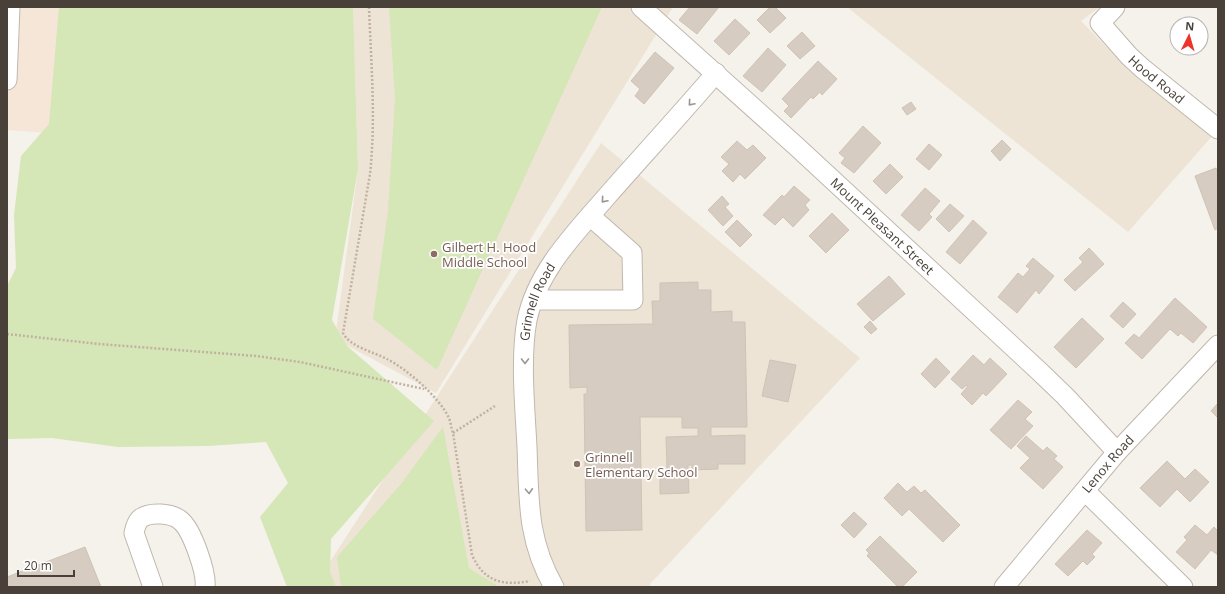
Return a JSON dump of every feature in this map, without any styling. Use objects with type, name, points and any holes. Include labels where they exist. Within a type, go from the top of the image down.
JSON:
[{"type":"street","points":[[7,80],[10,7]]},
{"type":"street","name":"Mount Pleasant Street","points":[[641,7],[650,17],[679,40],[716,73],[1039,371],[1065,396],[1117,452]]},
{"type":"street","name":"Hood Road","points":[[1115,7],[1100,22],[1129,56],[1142,68],[1218,129]]},
{"type":"street","name":"Grinnell Road","points":[[554,587],[542,567],[535,543],[530,517],[525,398],[525,338],[533,300],[541,282],[554,261],[590,216],[716,73]]},
{"type":"street","points":[[533,300],[633,300],[632,253],[590,216]]},
{"type":"street","name":"Lenox Road","points":[[1004,587],[1117,452],[1218,345]]},
{"type":"street","points":[[1085,490],[1183,587]]},
{"type":"street","points":[[153,587],[134,533],[136,524],[141,518],[152,514],[168,515],[180,520],[187,528],[206,575],[205,587]]},
{"type":"path","points":[[369,7],[373,97],[373,150],[343,333],[346,338],[353,343],[404,368],[412,374],[442,408],[449,419],[453,433],[472,555],[476,565],[483,573],[498,581],[511,584],[530,581]]},
{"type":"path","points":[[7,334],[293,361],[425,389]]},
{"type":"path","points":[[453,433],[496,406]]},
{"type":"shaded area","points":[[7,7],[73,7],[64,134],[7,130]]},
{"type":"shaded area","name":"Gilbert H. Hood Middle School","points":[[353,7],[673,7],[436,393],[335,339],[358,169]]},
{"type":"shaded area","points":[[847,7],[1100,7],[1081,21],[1130,71],[1213,135],[1128,232]]},
{"type":"shaded area","name":"Grinnell Elementary School","points":[[601,143],[860,358],[650,584],[651,587],[328,587],[324,571]]},
{"type":"green space","points":[[59,7],[353,7],[358,169],[332,320],[347,346],[434,421],[331,539],[330,572],[336,587],[287,587],[260,517],[288,483],[266,442],[207,446],[118,447],[52,438],[7,439],[7,286],[16,268],[14,215],[21,156],[49,124]]},
{"type":"green space","name":"Gilbert H. Hood Middle School","points":[[389,7],[602,7],[437,370],[373,319],[388,211],[395,99]]},
{"type":"green space","points":[[443,427],[469,568],[499,587],[341,587],[337,557],[401,484]]},
{"type":"building","points":[[690,7],[719,7],[697,34],[679,20]]},
{"type":"building","points":[[770,7],[775,7],[786,18],[770,33],[757,20]]},
{"type":"building","points":[[735,19],[750,33],[729,55],[714,41]]},
{"type":"building","points":[[802,32],[815,46],[800,59],[787,46]]},
{"type":"building","points":[[768,48],[786,65],[762,92],[743,76]]},
{"type":"building","points":[[655,52],[674,68],[644,104],[635,96],[640,89],[631,81]]},
{"type":"building","points":[[818,61],[837,79],[822,95],[820,92],[813,99],[811,97],[791,118],[784,111],[789,106],[782,99]]},
{"type":"building","points":[[911,102],[916,109],[907,115],[902,108]]},
{"type":"building","points":[[863,126],[881,143],[854,173],[841,163],[845,158],[839,153]]},
{"type":"building","points":[[1002,140],[1011,149],[1000,161],[991,151]]},
{"type":"building","points":[[737,141],[747,150],[753,145],[766,158],[745,179],[740,174],[733,182],[722,171],[729,164],[721,157]]},
{"type":"building","points":[[929,144],[942,155],[929,170],[916,159]]},
{"type":"building","points":[[890,164],[903,177],[886,194],[873,181]]},
{"type":"building","points":[[1216,168],[1218,174],[1218,228],[1215,230],[1195,176]]},
{"type":"building","points":[[794,186],[810,200],[805,205],[809,210],[793,227],[783,217],[775,225],[763,215],[782,195],[784,197]]},
{"type":"building","points":[[925,188],[940,201],[929,214],[932,217],[919,231],[901,215]]},
{"type":"building","points":[[722,196],[729,204],[725,207],[733,216],[723,226],[708,210]]},
{"type":"building","points":[[950,204],[964,216],[949,232],[936,219]]},
{"type":"building","points":[[832,213],[849,230],[826,253],[809,236]]},
{"type":"building","points":[[737,220],[752,235],[740,247],[725,232]]},
{"type":"building","points":[[973,220],[987,233],[960,264],[946,252]]},
{"type":"building","points":[[1089,248],[1104,264],[1075,291],[1064,280],[1083,262],[1079,258]]},
{"type":"building","points":[[1033,258],[1054,276],[1039,294],[1036,290],[1017,313],[998,297],[1018,273],[1023,277],[1030,269],[1026,266]]},
{"type":"building","points":[[889,276],[905,294],[873,321],[857,304]]},
{"type":"building","points":[[698,282],[698,290],[711,290],[711,312],[732,311],[732,322],[745,322],[747,427],[711,427],[711,436],[745,435],[745,464],[718,464],[718,469],[692,470],[692,465],[688,465],[689,493],[660,494],[660,469],[667,469],[666,437],[698,436],[698,428],[682,428],[682,417],[640,417],[642,530],[586,531],[584,394],[587,394],[587,387],[570,388],[569,325],[653,324],[652,301],[660,301],[660,283]]},
{"type":"building","points":[[1175,298],[1207,327],[1193,343],[1181,333],[1178,336],[1170,329],[1142,359],[1125,343],[1134,334],[1139,338]]},
{"type":"building","points":[[1123,302],[1136,314],[1123,328],[1110,316]]},
{"type":"building","points":[[1082,318],[1104,339],[1076,368],[1054,347]]},
{"type":"building","points":[[870,321],[877,329],[871,334],[864,327]]},
{"type":"building","points":[[973,355],[984,365],[990,358],[1007,374],[986,396],[983,393],[972,405],[961,394],[968,386],[967,385],[962,389],[951,379]]},
{"type":"building","points":[[936,358],[950,372],[935,388],[921,374]]},
{"type":"building","points":[[770,360],[796,365],[788,402],[762,396]]},
{"type":"building","points":[[1018,400],[1032,412],[1025,419],[1033,426],[1011,449],[990,430]]},
{"type":"building","points":[[1218,403],[1218,418],[1211,411]]},
{"type":"building","points":[[1026,436],[1043,451],[1047,447],[1057,456],[1054,459],[1063,467],[1043,489],[1020,468],[1030,458],[1017,446]]},
{"type":"building","points":[[1167,461],[1185,479],[1195,469],[1209,482],[1190,502],[1177,489],[1160,507],[1140,488]]},
{"type":"building","points":[[898,483],[907,492],[914,486],[921,493],[925,490],[960,525],[943,542],[909,509],[902,516],[884,498]]},
{"type":"building","points":[[854,512],[867,524],[854,538],[841,525]]},
{"type":"building","points":[[1195,525],[1207,535],[1214,527],[1218,531],[1218,555],[1211,550],[1195,569],[1176,552],[1187,540],[1184,537]]},
{"type":"building","points":[[1087,530],[1102,543],[1092,554],[1095,557],[1087,565],[1083,561],[1068,576],[1055,564]]},
{"type":"building","points":[[880,536],[917,572],[902,587],[898,587],[867,556],[869,553],[866,550]]},
{"type":"building","points":[[85,547],[101,587],[7,587],[7,577]]},
{"type":"place","name":"Gilbert H. Hood Middle School","points":[[434,254]]},
{"type":"place","name":"Grinnell Elementary School","points":[[577,464]]}]
